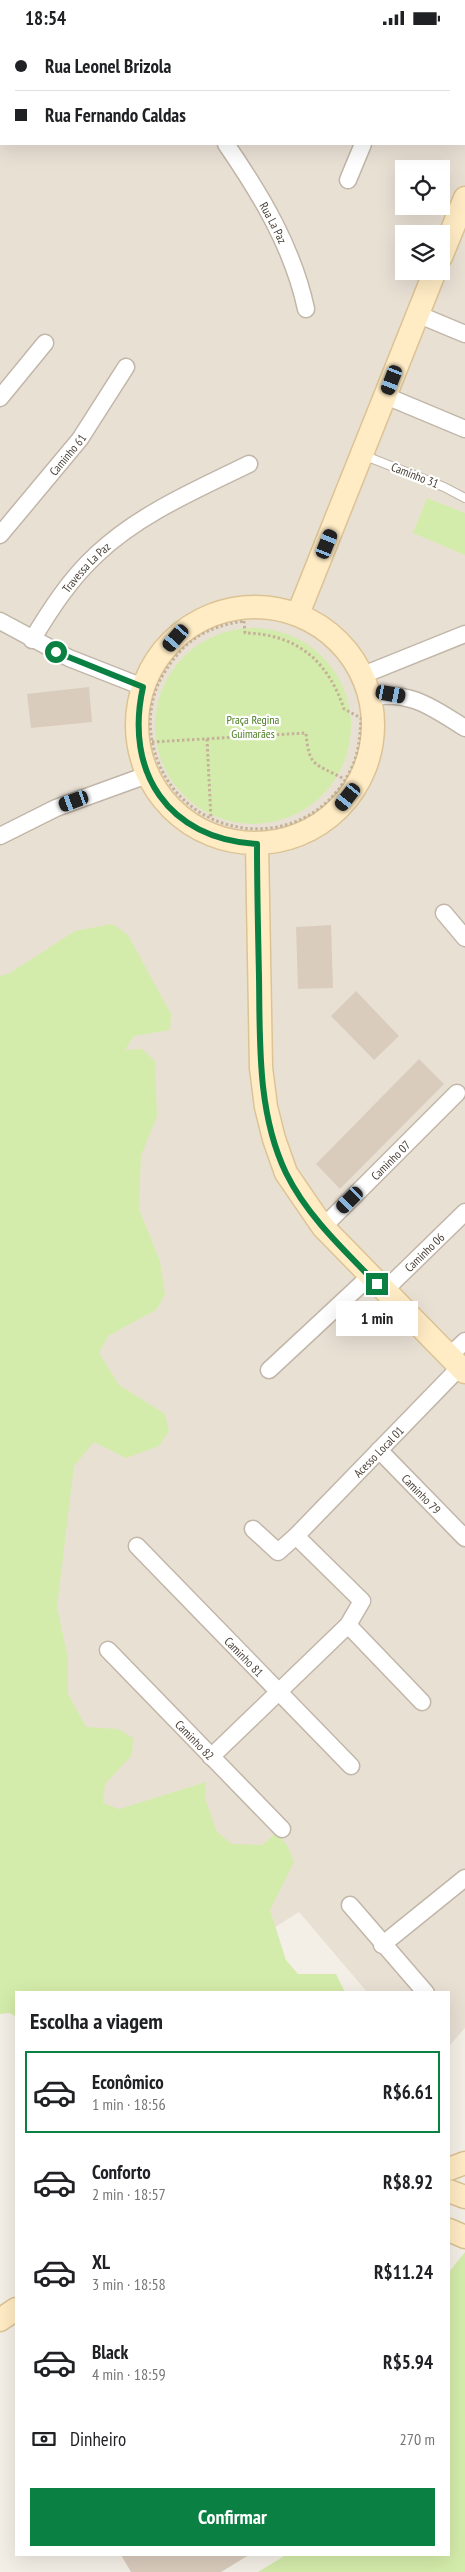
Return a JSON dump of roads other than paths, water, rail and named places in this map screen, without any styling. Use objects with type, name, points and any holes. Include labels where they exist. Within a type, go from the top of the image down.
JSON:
[{"type":"street","name":"Rua La Paz","points":[[227,145],[248,176],[289,251],[300,280],[306,309]]},
{"type":"street","points":[[348,180],[363,145]]},
{"type":"street","points":[[450,244],[459,232],[465,197]]},
{"type":"street","points":[[298,614],[431,280]]},
{"type":"street","points":[[418,314],[465,334]]},
{"type":"street","points":[[0,397],[45,343]]},
{"type":"street","name":"Caminho 61","points":[[0,535],[80,439],[126,367]]},
{"type":"street","points":[[386,396],[465,429]]},
{"type":"street","name":"Travessa La Paz","points":[[32,640],[71,581],[94,555],[113,539],[156,511],[250,465]]},
{"type":"street","points":[[245,607],[263,607],[298,614],[318,625],[336,639],[351,655],[363,675],[370,697],[373,727],[369,757],[352,791],[338,809],[314,828],[287,840],[257,844],[235,843],[214,837],[195,828],[170,808],[147,775],[140,754],[137,732],[145,710],[143,687],[156,661],[176,638],[200,621],[228,610],[245,607]]},
{"type":"street","points":[[0,621],[32,640],[69,658],[143,687]]},
{"type":"street","points":[[363,675],[465,634]]},
{"type":"street","points":[[370,697],[391,694],[408,697],[431,707],[465,728]]},
{"type":"street","points":[[0,836],[56,808],[147,775]]},
{"type":"street","points":[[257,844],[260,1029],[266,1107],[274,1139],[286,1173],[304,1202],[324,1227],[377,1284],[458,1365]]},
{"type":"street","points":[[454,920],[465,937]]},
{"type":"street","name":"Caminho 07","points":[[324,1227],[457,1093]]},
{"type":"street","name":"Caminho 06","points":[[269,1370],[465,1212]]},
{"type":"street","name":"Acesso Local 01","points":[[296,1536],[458,1365],[465,1341]]},
{"type":"street","name":"Caminho 79","points":[[379,1450],[465,1538]]},
{"type":"street","points":[[211,1757],[348,1625],[362,1601],[296,1536],[278,1552],[253,1529]]},
{"type":"street","name":"Caminho 81","points":[[137,1546],[351,1766]]},
{"type":"street","points":[[348,1625],[422,1702]]},
{"type":"street","name":"Caminho 82","points":[[108,1649],[282,1829]]},
{"type":"street","points":[[382,1945],[465,1878]]},
{"type":"street","points":[[350,1905],[382,1945],[424,1991]]},
{"type":"street","points":[[450,2169],[465,2163]]},
{"type":"street","points":[[450,2191],[465,2197]]},
{"type":"street","points":[[450,2230],[465,2237]]},
{"type":"street","points":[[0,2320],[15,2310]]},
{"type":"lane","name":"Caminho 31","points":[[363,455],[444,487],[465,498]]},
{"type":"park label","name":"Praça Regina Guimarães","points":[[253,726]]}]
